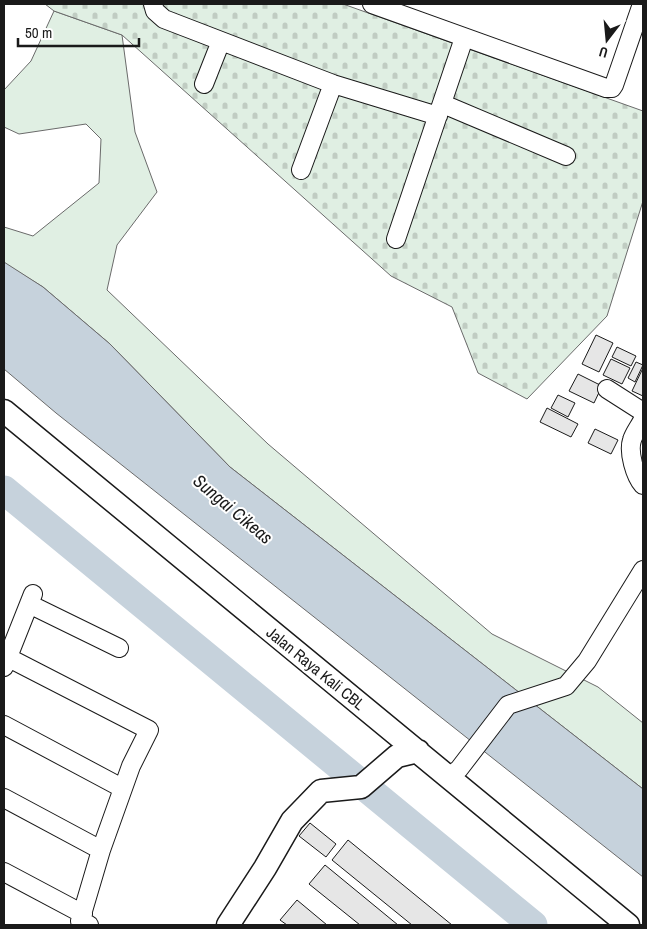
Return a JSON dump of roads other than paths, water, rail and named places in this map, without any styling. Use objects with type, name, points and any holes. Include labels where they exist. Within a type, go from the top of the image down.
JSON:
[{"type":"main road","name":"Jalan Raya Kali CBL","points":[[4,411],[418,751],[454,773],[628,925]]},
{"type":"main road","points":[[228,925],[292,820],[321,791],[361,787],[397,756],[418,751]]},
{"type":"street","points":[[153,4],[154,11],[164,19],[333,84],[441,110],[566,156]]},
{"type":"street","points":[[372,4],[606,88],[612,88],[614,85],[642,4]]},
{"type":"street","points":[[396,239],[464,38]]},
{"type":"street","points":[[204,84],[221,41]]},
{"type":"street","points":[[301,170],[333,84]]},
{"type":"street","points":[[607,389],[643,412]]},
{"type":"street","points":[[643,419],[631,440],[631,451],[643,485]]},
{"type":"street","points":[[454,773],[508,705],[566,686],[587,661],[643,570]]},
{"type":"street","points":[[4,872],[83,921],[101,850],[122,788],[149,730],[6,662],[31,599],[119,648]]},
{"type":"street","points":[[4,726],[122,788]]},
{"type":"street","points":[[4,798],[101,850]]},
{"type":"water","name":"Sungai Cikeas","points":[[4,262],[43,287],[110,344],[230,467],[643,789],[643,877],[56,413],[4,369]]},
{"type":"waterway","points":[[4,490],[533,925]]}]
